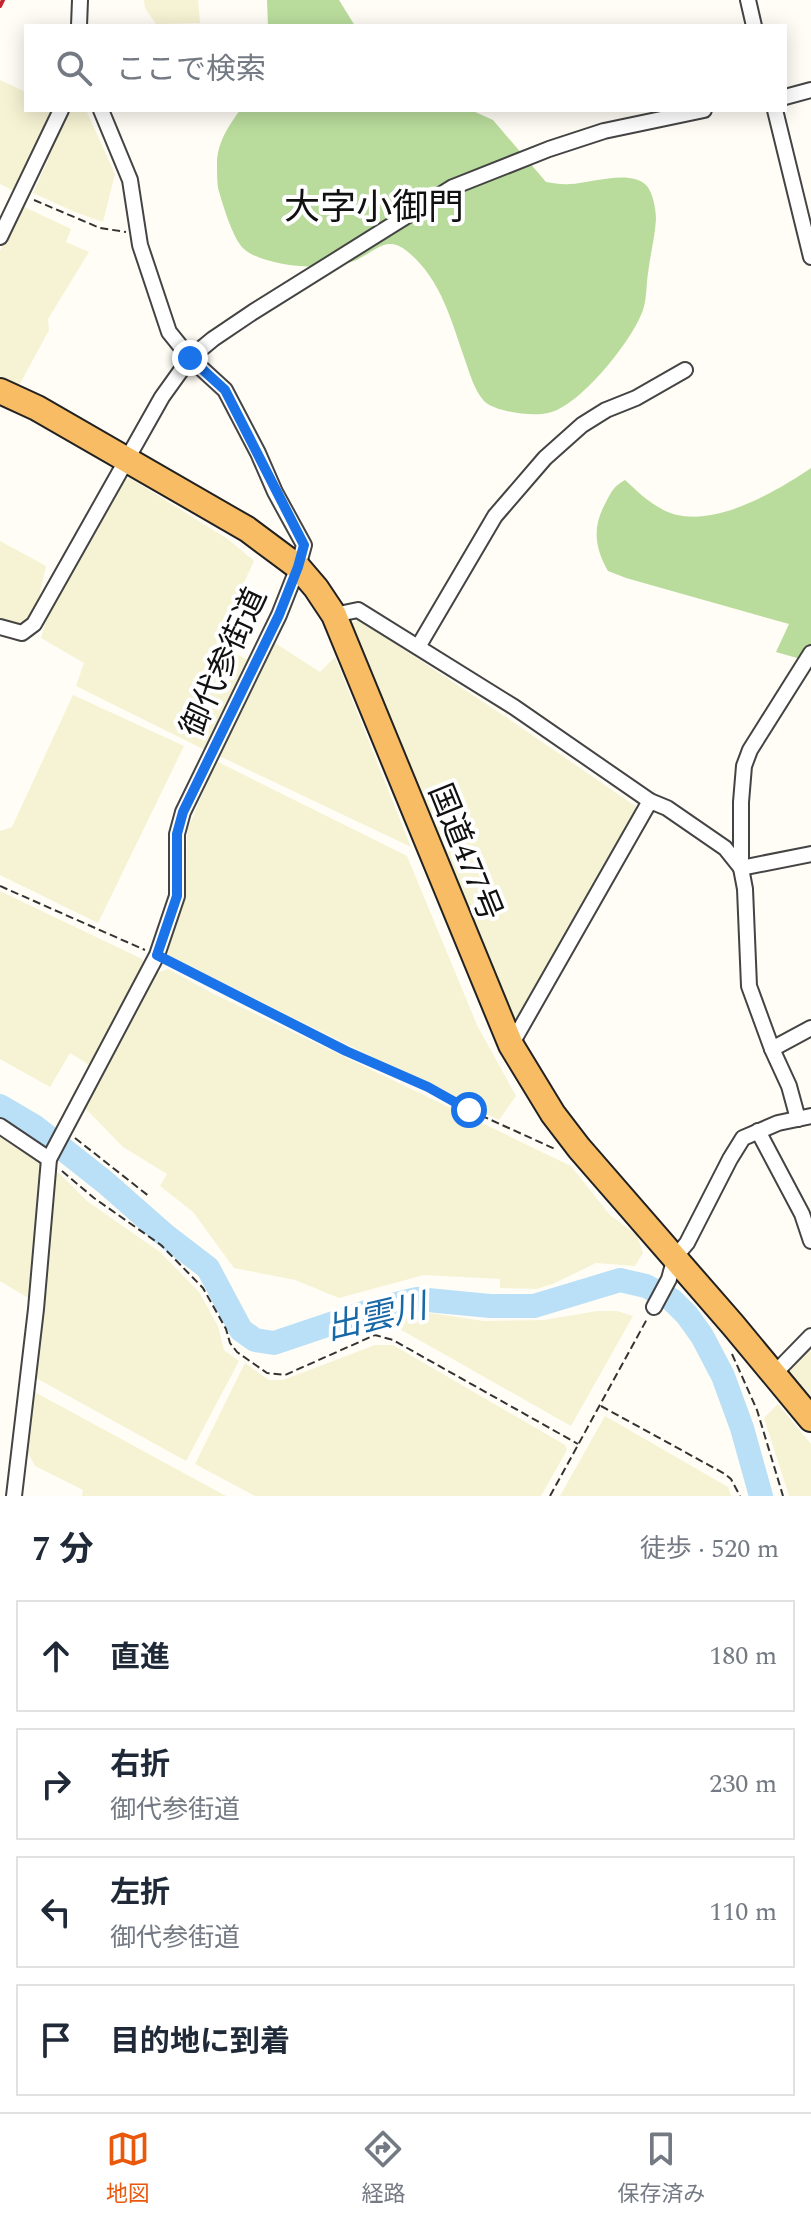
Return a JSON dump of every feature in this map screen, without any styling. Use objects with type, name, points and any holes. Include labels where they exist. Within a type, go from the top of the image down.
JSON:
[{"type":"highway","name":"国道477号","points":[[0,391],[37,408],[247,529],[298,567],[316,588],[334,615],[511,1045],[553,1114],[672,1268],[774,1374],[811,1419]]},
{"type":"street","points":[[79,24],[80,0]]},
{"type":"street","points":[[748,0],[754,24]]},
{"type":"street","points":[[787,96],[811,90]]},
{"type":"street","points":[[0,237],[60,112]]},
{"type":"street","name":"御代参街道","points":[[14,1496],[51,1155],[157,955],[177,896],[177,834],[183,812],[279,615],[304,545],[225,390],[190,358],[169,332],[139,235],[130,180],[102,112]]},
{"type":"street","points":[[0,627],[22,633],[34,624],[162,397],[190,358],[213,339],[453,187],[604,131],[694,112]]},
{"type":"street","points":[[775,112],[811,257]]},
{"type":"street","points":[[418,647],[495,516],[545,458],[582,425],[685,370]]},
{"type":"street","points":[[334,615],[358,610],[418,647],[514,707],[650,801],[667,808],[725,848],[741,868]]},
{"type":"street","points":[[654,1307],[743,1138],[778,1123],[804,1118],[772,1049],[749,986],[745,889],[741,868],[741,802],[744,766],[750,750],[811,653]]},
{"type":"street","points":[[511,1045],[650,801]]},
{"type":"street","points":[[741,868],[811,854]]},
{"type":"street","points":[[772,1049],[811,1028]]},
{"type":"street","points":[[0,1126],[51,1155]]},
{"type":"street","points":[[758,1131],[802,1214],[811,1241]]},
{"type":"street","points":[[774,1374],[811,1336]]},
{"type":"path","points":[[20,194],[100,228],[139,235]]},
{"type":"path","points":[[0,886],[157,955],[469,1110],[560,1151],[579,1148]]},
{"type":"path","points":[[64,1131],[150,1197]]},
{"type":"path","points":[[51,1155],[94,1198],[161,1245],[203,1288],[237,1352],[267,1373],[285,1375],[375,1335],[393,1340],[578,1444]]},
{"type":"path","points":[[550,1496],[654,1307]]},
{"type":"path","points":[[739,1367],[757,1410],[783,1496]]},
{"type":"path","points":[[600,1405],[725,1474],[740,1496]]},
{"type":"shaded area","points":[[144,0],[198,0],[200,23],[156,24],[145,8]]},
{"type":"shaded area","points":[[0,80],[24,91],[24,112],[50,112],[14,191],[0,184]]},
{"type":"shaded area","points":[[66,112],[87,112],[115,174],[103,222],[33,193],[48,160],[45,154]]},
{"type":"shaded area","points":[[22,206],[71,229],[66,242],[89,252],[48,319],[49,330],[15,393],[0,385],[0,251]]},
{"type":"shaded area","points":[[130,478],[229,540],[254,561],[216,643],[250,661],[207,751],[76,686],[84,663],[41,638],[49,610],[116,482]]},
{"type":"shaded area","points":[[0,541],[46,566],[34,620],[25,625],[0,619]]},
{"type":"shaded area","points":[[359,620],[641,810],[520,1021],[514,1020],[348,624]]},
{"type":"shaded area","points":[[275,643],[320,672],[335,657],[411,847],[217,755]]},
{"type":"shaded area","points":[[73,695],[184,746],[98,923],[0,875],[0,831],[12,827]]},
{"type":"shaded area","points":[[216,761],[407,856],[477,1025],[516,1096],[499,1120],[165,954],[186,889],[187,831]]},
{"type":"shaded area","points":[[0,891],[142,959],[145,966],[91,1066],[70,1053],[50,1087],[0,1059]]},
{"type":"shaded area","points":[[168,969],[571,1166],[610,1215],[637,1235],[643,1253],[635,1266],[596,1263],[537,1289],[500,1288],[500,1279],[424,1275],[339,1298],[295,1280],[234,1268],[193,1212],[160,1186],[167,1174],[123,1147],[84,1107],[156,973]]},
{"type":"shaded area","points":[[0,1135],[43,1165],[30,1299],[0,1281]]},
{"type":"shaded area","points":[[58,1172],[87,1201],[160,1252],[199,1292],[218,1326],[224,1350],[239,1361],[186,1461],[36,1378],[55,1177]]},
{"type":"shaded area","points":[[597,1311],[617,1311],[633,1316],[571,1426],[389,1323],[424,1312],[484,1321],[544,1320]]},
{"type":"shaded area","points":[[811,1343],[811,1396],[786,1368]]},
{"type":"shaded area","points":[[375,1345],[393,1345],[565,1445],[567,1450],[541,1496],[255,1496],[195,1464],[245,1363],[269,1380],[283,1380]]},
{"type":"shaded area","points":[[31,1390],[226,1496],[82,1496],[83,1490],[35,1466],[27,1451]]},
{"type":"shaded area","points":[[778,1404],[811,1444],[811,1496],[789,1496],[764,1418]]},
{"type":"shaded area","points":[[605,1416],[728,1487],[731,1496],[560,1496]]},
{"type":"green space","points":[[267,0],[339,0],[354,24],[268,24]]},
{"type":"green space","points":[[239,112],[475,112],[493,120],[546,182],[567,184],[621,177],[639,180],[651,192],[656,219],[641,315],[626,342],[602,373],[560,408],[533,414],[514,413],[489,405],[480,397],[475,386],[436,287],[419,262],[401,247],[383,245],[352,262],[315,267],[263,259],[244,249],[228,220],[218,188],[217,156],[227,129]]},
{"type":"green space","points":[[811,468],[811,662],[776,652],[789,624],[626,578],[608,571],[604,563],[598,546],[598,521],[611,493],[625,480],[660,508],[678,515],[697,517],[738,508],[759,499]]},
{"type":"waterway","name":"出雲川","points":[[0,1106],[34,1126],[208,1268],[241,1330],[255,1340],[274,1343],[372,1310],[417,1299],[490,1306],[534,1306],[620,1280],[646,1286],[672,1300],[702,1336],[723,1376],[742,1428],[761,1496]]},
{"type":"railway","points":[[0,6],[3,0]]},
{"type":"district","name":"大字小御門","points":[[374,206]]},
{"type":"route","points":[[190,358],[225,390],[304,545],[279,615],[183,812],[177,834],[177,896],[157,955],[469,1110]]}]
